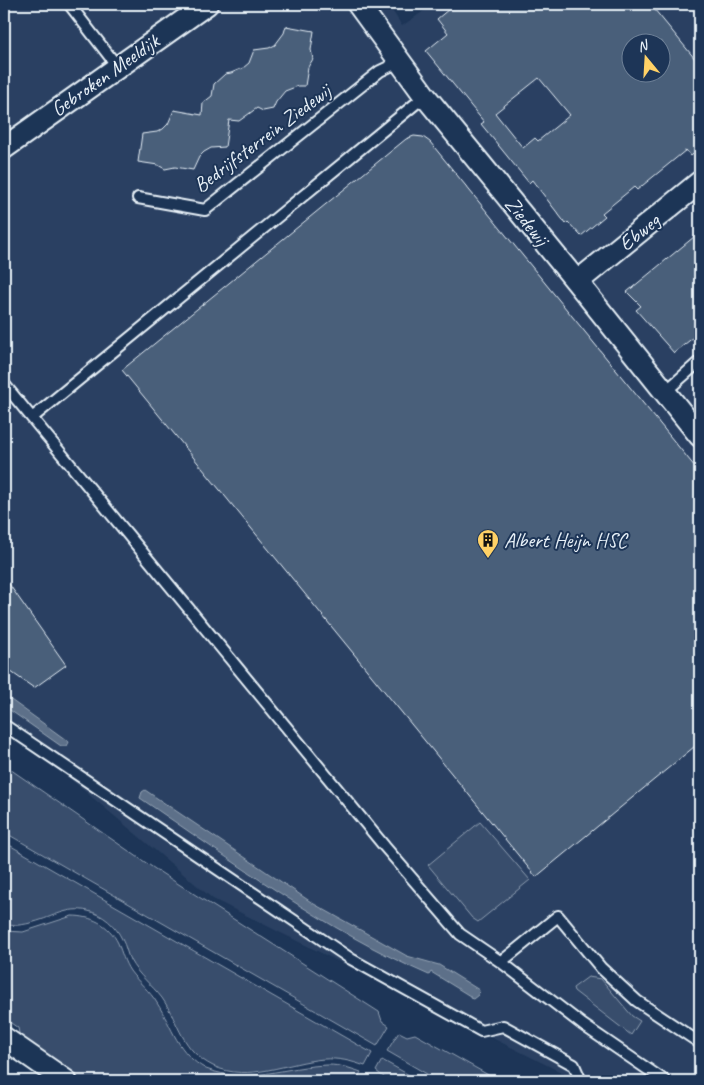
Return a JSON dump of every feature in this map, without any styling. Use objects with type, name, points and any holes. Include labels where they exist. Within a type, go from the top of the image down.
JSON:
[{"type":"street","name":"Gebroken Meeldijk","points":[[4,148],[117,66],[207,4]]},
{"type":"street","name":"Ziedewij","points":[[358,4],[425,96],[700,436]]},
{"type":"street","name":"Ebweg","points":[[577,282],[700,182]]},
{"type":"street","points":[[4,1038],[66,1081]]},
{"type":"lane","points":[[69,4],[117,66]]},
{"type":"lane","name":"Bedrijfsterrein Ziedewij","points":[[138,198],[205,210],[380,71],[399,62]]},
{"type":"lane","points":[[32,418],[425,96]]},
{"type":"lane","points":[[665,392],[700,361]]},
{"type":"lane","points":[[4,384],[385,847],[460,934],[501,962],[583,1025],[665,1081]]},
{"type":"lane","points":[[4,725],[351,959],[482,1032],[503,1026],[574,1065],[581,1081]]},
{"type":"lane","points":[[501,962],[558,916],[601,968],[637,1001],[700,1043]]},
{"type":"shaded area","points":[[4,4],[388,4],[402,26],[434,4],[700,4],[700,1081],[579,1081],[213,899],[4,723]]},
{"type":"shaded area","points":[[4,695],[69,742],[67,746],[61,746],[4,706]]},
{"type":"shaded area","points":[[4,765],[155,869],[379,1012],[382,1021],[389,1026],[377,1046],[4,832]]},
{"type":"shaded area","points":[[145,790],[314,904],[407,956],[439,965],[479,990],[478,995],[473,999],[470,998],[470,996],[431,972],[429,975],[391,957],[316,916],[140,798]]},
{"type":"shaded area","points":[[480,822],[530,880],[478,922],[472,918],[428,865]]},
{"type":"shaded area","points":[[4,842],[372,1053],[365,1066],[345,1060],[324,1059],[268,1070],[240,1072],[227,1071],[202,1060],[182,1036],[162,998],[133,965],[119,934],[104,918],[88,911],[74,910],[26,924],[4,925]]},
{"type":"shaded area","points":[[72,916],[79,916],[99,922],[110,931],[118,943],[130,971],[163,1012],[182,1048],[196,1063],[206,1069],[237,1075],[252,1075],[332,1065],[361,1072],[356,1081],[82,1081],[20,1038],[18,1028],[4,1018],[4,931],[23,932]]},
{"type":"shaded area","points":[[588,977],[601,979],[632,1016],[640,1021],[631,1035],[574,991],[573,988]]},
{"type":"shaded area","points":[[399,1032],[407,1036],[415,1034],[499,1081],[439,1081],[387,1051]]},
{"type":"shaded area","points":[[382,1060],[420,1081],[389,1081],[376,1071]]},
{"type":"building","points":[[455,4],[650,4],[700,65],[700,148],[691,156],[686,150],[637,190],[634,187],[602,213],[605,216],[581,236],[568,222],[566,224],[532,180],[529,183],[481,124],[484,122],[426,51],[448,33],[437,19]],"holes":[[[539,78],[570,115],[538,141],[535,138],[523,148],[495,113]]]},
{"type":"building","points":[[286,26],[314,31],[311,50],[313,59],[308,67],[305,86],[298,86],[285,91],[273,109],[263,111],[257,108],[239,121],[229,120],[225,147],[211,148],[204,152],[199,157],[193,170],[175,167],[165,169],[158,165],[138,162],[142,134],[157,132],[163,129],[168,124],[174,110],[202,115],[203,103],[212,96],[214,84],[225,74],[243,68],[249,63],[254,50],[269,48],[275,45],[284,33]]},
{"type":"building","name":"Albert Heijn HSC","points":[[414,136],[423,137],[430,142],[700,473],[700,742],[536,877],[122,370],[406,139]]},
{"type":"building","points":[[700,232],[700,332],[674,353],[636,310],[641,306],[627,292]]},
{"type":"building","points":[[4,577],[66,665],[34,688],[4,667]]},
{"type":"place","name":"Albert Heijn HSC","points":[[488,559]]}]
